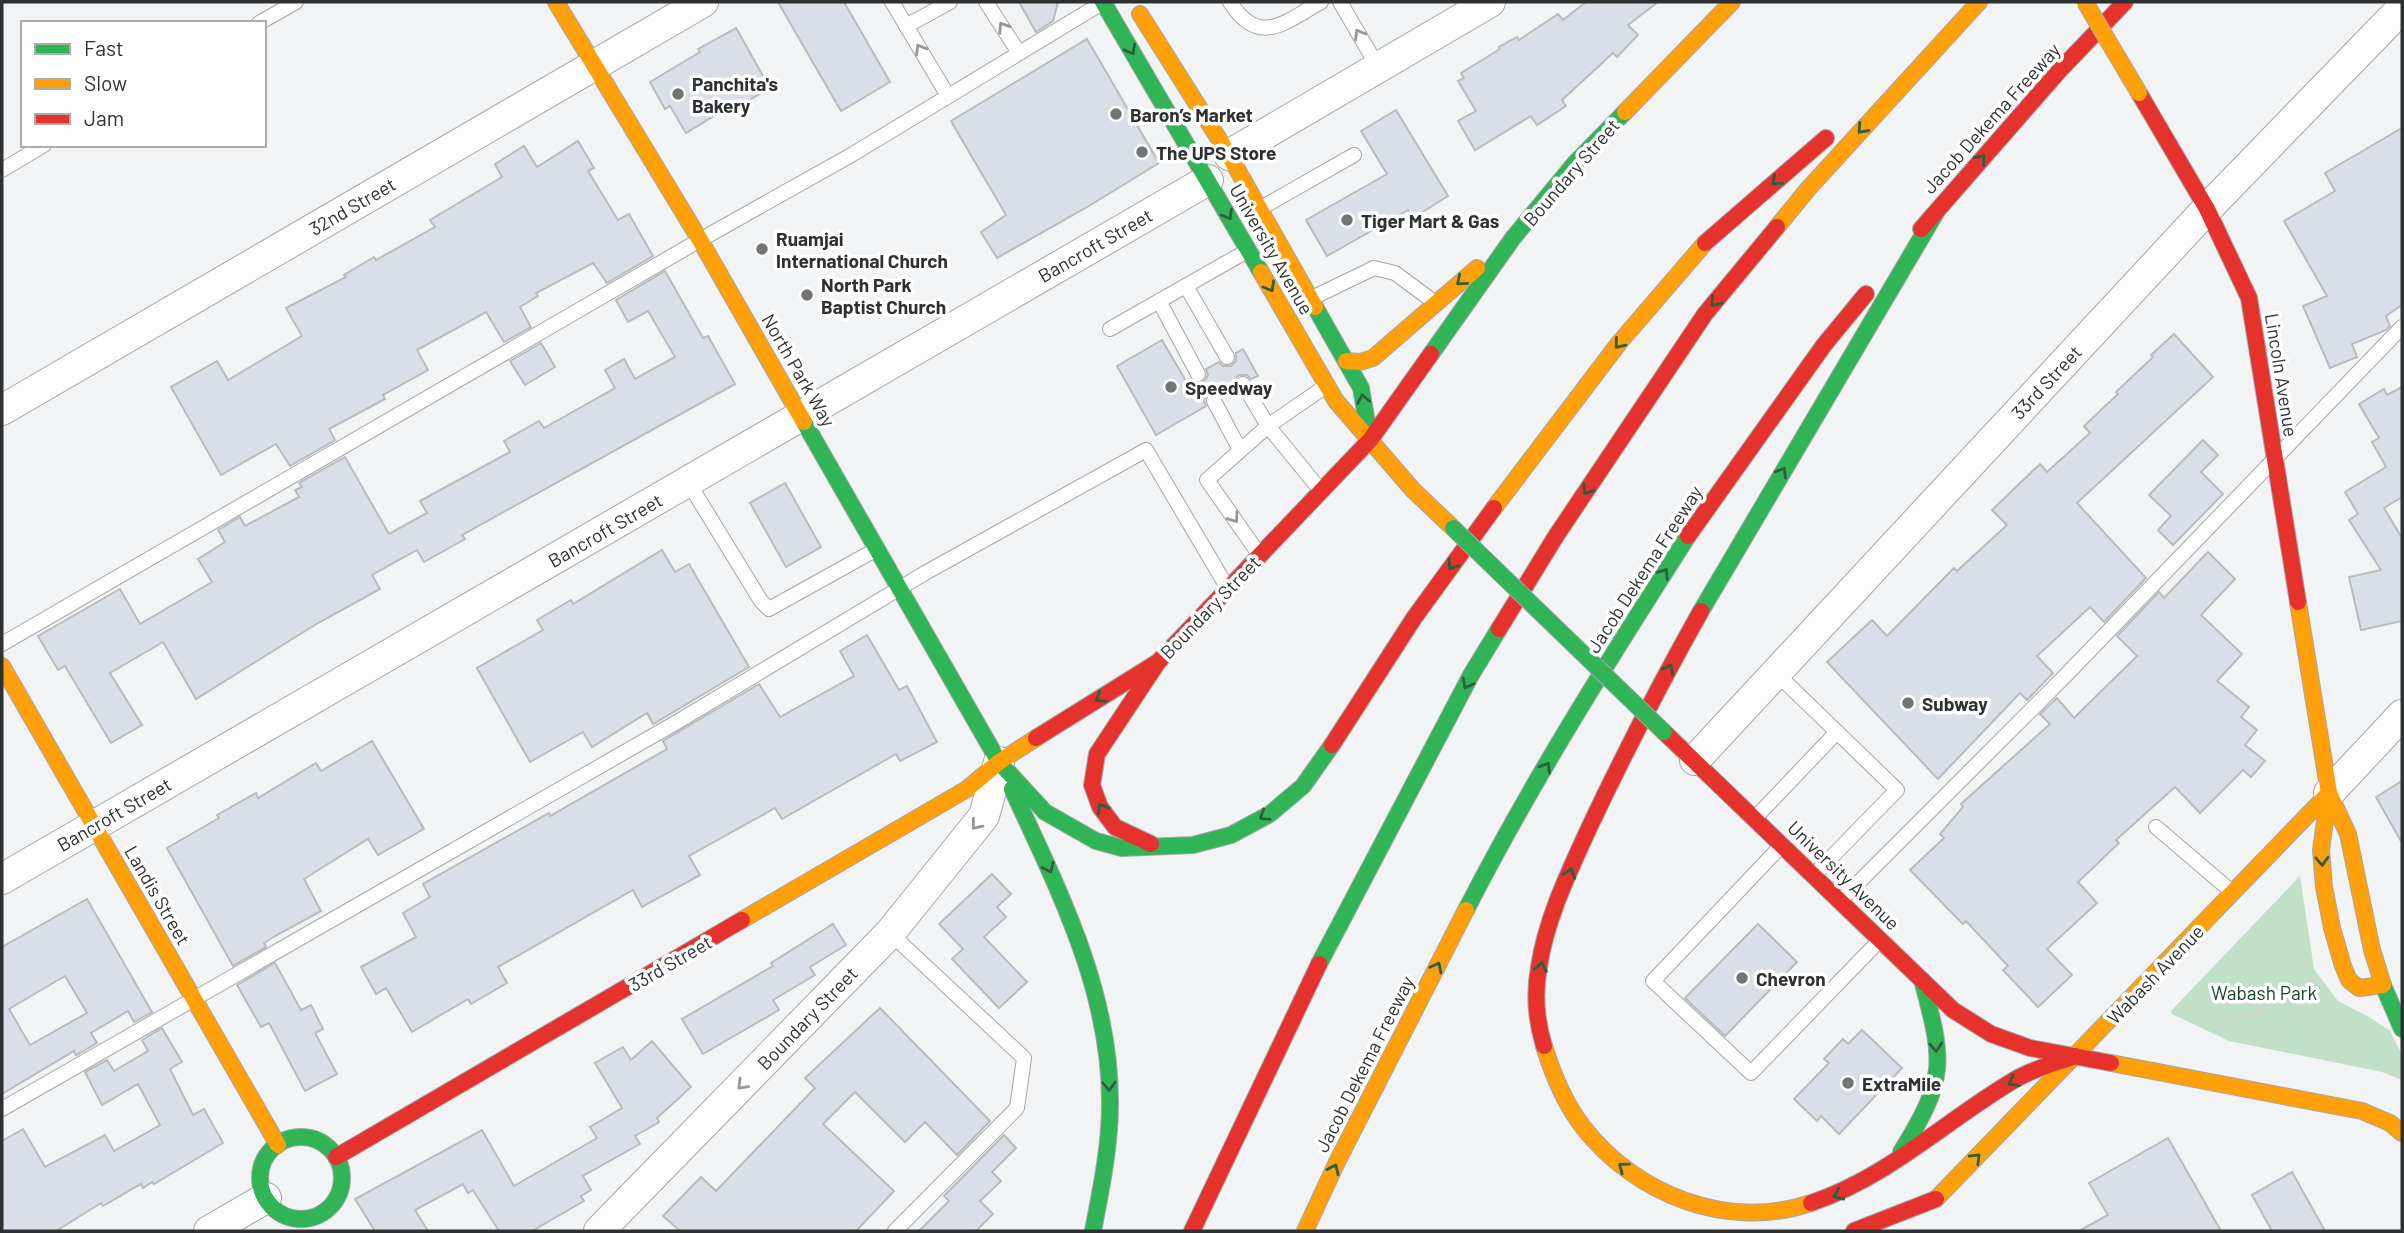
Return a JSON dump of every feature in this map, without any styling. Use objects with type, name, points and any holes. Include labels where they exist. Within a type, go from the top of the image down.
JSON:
[{"type":"main road","name":"North Park Way","points":[[556,2],[700,240],[999,762]]},
{"type":"main road","name":"University Avenue","points":[[1103,2],[1336,401],[1413,489],[1452,528],[1953,1010],[1991,1034],[2030,1048],[2362,1111],[2390,1123],[2402,1133]]},
{"type":"main road","name":"University Avenue","points":[[1133,2],[1229,155],[1361,388],[1370,440]]},
{"type":"main road","name":"Boundary Street","points":[[999,762],[1158,662],[1322,492],[1370,440],[1513,238],[1575,163],[1732,2]]},
{"type":"main road","points":[[1192,1231],[1320,961],[1471,675],[1556,536],[1705,314],[1808,189],[1979,2]]},
{"type":"main road","name":"Lincoln Avenue","points":[[2085,2],[2207,209],[2249,298],[2329,793],[2348,834],[2372,950],[2393,980],[2369,989],[2357,988],[2347,979],[2339,960],[2321,857],[2329,793]]},
{"type":"main road","name":"Jacob Dekema Freeway","points":[[1305,1231],[1337,1162],[1503,838],[1640,611],[1708,506],[1824,345],[2059,71],[2125,2]]},
{"type":"main road","points":[[1863,106],[1957,24]]},
{"type":"main road","points":[[999,762],[1045,811],[1096,841],[1122,848],[1193,845],[1231,835],[1270,814],[1303,786],[1344,728],[1414,618],[1619,343],[1705,243],[1842,124]]},
{"type":"main road","points":[[1937,211],[1707,597],[1626,750],[1577,855],[1546,937],[1536,989],[1542,1039],[1557,1081],[1580,1124],[1614,1161],[1646,1184],[1686,1202],[1726,1212],[1765,1213],[1831,1199],[1881,1172],[2010,1083],[2076,1056]]},
{"type":"main road","points":[[1346,361],[1360,362],[1373,358],[1513,238]]},
{"type":"main road","points":[[1156,846],[1115,827],[1100,807],[1092,785],[1097,754],[1158,662]]},
{"type":"main road","name":"Landis Street","points":[[2,666],[278,1145]]},
{"type":"main road","points":[[999,762],[1068,910],[1092,978],[1104,1031],[1110,1088],[1107,1160],[1093,1231]]},
{"type":"main road","name":"33rd Street","points":[[336,1157],[851,859],[967,789],[999,762]]},
{"type":"main road","name":"Wabash Avenue","points":[[1936,1199],[2329,793]]},
{"type":"main road","points":[[1896,1160],[1926,1111],[1938,1077],[1936,1039],[1922,980]]},
{"type":"main road","points":[[2393,980],[2402,1029]]},
{"type":"main road","points":[[298,1137],[311,1138],[323,1143],[336,1157],[343,1179],[340,1192],[333,1204],[319,1215],[310,1219],[296,1219],[283,1215],[272,1207],[261,1183],[261,1170],[266,1158],[278,1145],[298,1137]]},
{"type":"main road","points":[[1854,1231],[1936,1199]]},
{"type":"main road","points":[[319,1215],[329,1231]]},
{"type":"street","name":"32nd Street","points":[[2,411],[703,2]]},
{"type":"street","points":[[1229,155],[1490,2]]},
{"type":"street","name":"33rd Street","points":[[1695,760],[2207,209],[2402,8]]},
{"type":"street","name":"Bancroft Street","points":[[2,879],[1208,180]]},
{"type":"street","name":"Wabash Avenue","points":[[2329,793],[2402,715]]},
{"type":"street","name":"Boundary Street","points":[[599,1231],[890,933],[984,816],[999,762]]},
{"type":"street","points":[[209,1231],[266,1198]]},
{"type":"street","name":"Wabash Avenue","points":[[1906,1231],[1936,1199]]},
{"type":"lane","points":[[263,21],[296,2]]},
{"type":"lane","points":[[892,2],[948,96]]},
{"type":"lane","points":[[906,26],[950,2]]},
{"type":"lane","points":[[986,2],[1019,52]]},
{"type":"lane","points":[[2,644],[853,154],[1103,2]]},
{"type":"lane","points":[[1230,2],[1237,13],[1256,29],[1273,29],[1321,2]]},
{"type":"lane","points":[[1340,2],[1378,67]]},
{"type":"lane","points":[[2,170],[41,147]]},
{"type":"lane","points":[[1259,209],[1354,155]]},
{"type":"lane","points":[[1110,329],[1248,251]]},
{"type":"lane","points":[[1312,298],[1374,268],[1395,273],[1436,303]]},
{"type":"lane","points":[[1186,286],[1227,357]]},
{"type":"lane","points":[[1159,301],[1198,374]]},
{"type":"lane","points":[[1839,901],[2067,674],[2402,327]]},
{"type":"lane","points":[[1243,384],[1268,426],[1322,492]]},
{"type":"lane","points":[[1260,556],[1207,480],[1268,426],[1327,386]]},
{"type":"lane","points":[[1214,401],[1240,450]]},
{"type":"lane","points":[[2,1109],[666,729],[900,588],[1146,450],[1228,589]]},
{"type":"lane","points":[[688,482],[761,601],[769,609],[878,549]]},
{"type":"lane","points":[[1776,673],[1897,790],[1814,876]]},
{"type":"lane","points":[[1755,818],[1837,732]]},
{"type":"lane","points":[[2156,827],[2233,893]]},
{"type":"lane","points":[[1782,845],[1653,981],[1751,1073],[1880,940]]},
{"type":"lane","points":[[890,933],[1024,1058],[1017,1108],[895,1231]]},
{"type":"path","points":[[2218,1028],[2247,1016],[2322,974]]},
{"type":"green space","name":"Wabash Park","points":[[2300,876],[2314,969],[2338,1001],[2390,1031],[2402,1055],[2402,1080],[2382,1072],[2229,1041],[2172,1014],[2171,1011]]},
{"type":"building","points":[[778,2],[844,2],[890,82],[841,111]]},
{"type":"building","points":[[1019,2],[1058,2],[1053,21],[1036,32]]},
{"type":"building","points":[[1586,2],[1658,2],[1628,25],[1638,35],[1617,57],[1613,53],[1562,100],[1566,106],[1537,125],[1531,116],[1475,150],[1458,121],[1476,111],[1458,81],[1464,78],[1461,73],[1500,49],[1499,47],[1517,37],[1519,40],[1558,14],[1563,20]]},
{"type":"building","points":[[736,28],[770,88],[732,110],[730,106],[686,133],[670,106],[665,109],[650,82],[700,52],[698,49]]},
{"type":"building","points":[[1087,39],[1159,163],[997,258],[981,232],[1006,215],[951,121]]},
{"type":"building","points":[[1396,110],[1448,196],[1413,218],[1408,210],[1327,256],[1306,220],[1387,174],[1361,131]]},
{"type":"building","points":[[2402,128],[2402,305],[2386,316],[2390,326],[2386,330],[2352,344],[2357,357],[2330,368],[2303,306],[2327,296],[2284,221],[2335,191],[2325,173]]},
{"type":"building","points":[[578,141],[594,168],[588,171],[618,220],[629,214],[653,256],[607,283],[593,263],[536,293],[538,296],[520,307],[531,327],[504,342],[486,312],[417,350],[428,370],[383,395],[385,399],[329,429],[335,440],[290,466],[276,444],[221,475],[171,387],[217,361],[228,380],[302,336],[286,308],[346,277],[344,275],[374,257],[376,260],[435,227],[430,220],[502,177],[495,164],[524,146],[537,167]]},
{"type":"building","points":[[665,271],[703,338],[708,336],[735,384],[462,535],[465,539],[424,562],[417,550],[372,575],[380,589],[318,623],[196,699],[163,642],[110,673],[142,725],[111,743],[65,666],[58,670],[38,636],[120,589],[140,624],[212,582],[198,559],[225,542],[218,530],[240,517],[245,526],[299,497],[295,490],[302,487],[299,483],[345,457],[389,534],[427,513],[420,501],[510,452],[504,441],[539,421],[544,428],[615,388],[605,370],[624,359],[635,379],[675,357],[648,311],[628,322],[616,300]]},
{"type":"building","points":[[2174,334],[2213,377],[2077,503],[2146,578],[2104,622],[2090,607],[2037,656],[2053,673],[2027,700],[2020,693],[1938,779],[1827,662],[1872,620],[1887,636],[1954,568],[1957,571],[2007,525],[1992,510],[2040,464],[2047,472],[2090,433],[2084,426]]},
{"type":"building","points":[[1162,340],[1186,381],[1190,379],[1197,384],[1203,382],[1208,375],[1206,369],[1219,362],[1223,366],[1231,366],[1236,361],[1236,353],[1243,349],[1258,376],[1251,379],[1247,375],[1239,375],[1234,380],[1235,389],[1222,396],[1215,391],[1209,393],[1204,400],[1206,406],[1156,435],[1117,366]]},
{"type":"building","points":[[541,343],[555,367],[525,385],[510,361]]},
{"type":"building","points":[[2402,387],[2402,497],[2384,508],[2402,538],[2402,621],[2361,630],[2349,577],[2381,570],[2349,520],[2358,514],[2345,492],[2386,467],[2372,442],[2379,438],[2359,404],[2384,389],[2387,395]]},
{"type":"building","points":[[2203,440],[2218,455],[2201,472],[2223,494],[2173,545],[2158,530],[2171,516],[2149,495]]},
{"type":"building","points":[[785,483],[821,547],[786,567],[750,503]]},
{"type":"building","points":[[662,550],[675,572],[689,564],[749,667],[653,724],[647,713],[592,747],[583,732],[530,762],[477,668],[543,630],[537,620],[571,600],[573,604]]},
{"type":"building","points":[[2208,552],[2235,579],[2201,615],[2242,654],[2217,681],[2249,707],[2241,717],[2257,730],[2245,745],[2265,761],[2251,777],[2243,770],[2200,813],[2175,787],[2116,840],[2119,843],[2078,882],[2097,903],[2047,949],[2072,975],[2038,1007],[2003,970],[2008,966],[1966,921],[1963,924],[1910,870],[1944,838],[1940,834],[1963,807],[1961,804],[2050,724],[2040,714],[2057,698],[2074,718],[2137,656],[2117,636],[2159,592],[2164,598]]},
{"type":"building","points":[[867,635],[899,690],[907,686],[937,742],[900,761],[896,754],[782,819],[775,808],[689,856],[700,875],[642,907],[633,890],[498,967],[507,983],[471,1004],[468,999],[412,1032],[386,988],[376,994],[361,967],[416,937],[403,913],[430,897],[423,884],[667,749],[663,741],[759,684],[780,717],[854,676],[840,651]]},
{"type":"building","points":[[372,741],[424,829],[378,855],[368,839],[304,879],[321,911],[275,936],[264,943],[266,947],[233,966],[167,848],[256,793],[258,798],[316,763],[321,771]]},
{"type":"building","points":[[2402,781],[2402,843],[2376,797]]},
{"type":"building","points":[[992,874],[1011,894],[997,907],[1006,917],[984,937],[1027,982],[999,1008],[952,959],[963,949],[939,924]]},
{"type":"building","points":[[87,899],[152,1012],[134,1022],[128,1011],[91,1033],[97,1043],[76,1055],[74,1051],[2,1094],[2,947]],"holes":[[[65,976],[87,1013],[30,1045],[9,1009]]]},
{"type":"building","points":[[833,924],[846,945],[810,967],[815,975],[773,1000],[779,1010],[703,1054],[682,1019],[773,966],[771,963]]},
{"type":"building","points":[[1758,924],[1797,962],[1725,1036],[1685,998]]},
{"type":"building","points":[[275,963],[301,1010],[311,1005],[323,1029],[315,1033],[337,1074],[305,1091],[269,1023],[261,1027],[237,985]]},
{"type":"building","points":[[880,1008],[990,1121],[957,1155],[925,1122],[905,1142],[855,1092],[823,1124],[894,1191],[856,1231],[680,1231],[663,1216],[701,1177],[716,1191],[815,1088],[805,1078]]},
{"type":"building","points":[[162,1028],[182,1062],[170,1069],[193,1115],[204,1109],[223,1143],[154,1184],[152,1182],[143,1188],[141,1184],[103,1206],[101,1203],[56,1231],[2,1231],[2,1141],[23,1129],[45,1167],[105,1135],[114,1151],[160,1125],[138,1084],[102,1105],[85,1072],[107,1060],[114,1071],[148,1051],[142,1040]]},
{"type":"building","name":"ExtraMile","points":[[1862,1030],[1902,1068],[1839,1134],[1821,1116],[1817,1121],[1794,1099],[1829,1063],[1824,1059],[1843,1039],[1848,1044]]},
{"type":"building","points":[[652,1041],[691,1087],[657,1118],[659,1122],[635,1136],[640,1144],[583,1176],[591,1190],[581,1196],[584,1201],[532,1231],[499,1231],[473,1190],[468,1193],[463,1184],[415,1210],[428,1231],[375,1231],[355,1199],[482,1130],[514,1186],[597,1138],[590,1127],[622,1108],[595,1063],[623,1047],[631,1060]]},
{"type":"building","points":[[1004,1135],[1016,1148],[992,1172],[1001,1181],[980,1201],[993,1214],[976,1231],[919,1231],[949,1201],[944,1196]]},
{"type":"building","points":[[2168,1138],[2221,1231],[2079,1231],[2108,1215],[2089,1183]]},
{"type":"building","points":[[2292,1172],[2325,1231],[2272,1231],[2252,1195]]},
{"type":"traffic: fast","points":[[1103,2],[1261,272]]},
{"type":"traffic: fast","points":[[1431,354],[1513,238],[1575,163],[1625,112]]},
{"type":"traffic: fast","points":[[1701,611],[1937,211]]},
{"type":"traffic: fast","points":[[1315,307],[1361,388],[1370,440]]},
{"type":"traffic: fast","points":[[804,422],[999,762]]},
{"type":"traffic: fast","points":[[1453,528],[1664,732]]},
{"type":"traffic: fast","points":[[1466,910],[1545,767],[1688,536]]},
{"type":"traffic: fast","points":[[1319,964],[1471,675],[1499,629]]},
{"type":"traffic: fast","points":[[999,762],[1045,812],[1096,841],[1122,848],[1193,845],[1231,835],[1270,814],[1303,786],[1332,745]]},
{"type":"traffic: fast","points":[[1012,789],[1079,942],[1102,1021],[1108,1062],[1110,1120],[1093,1231]]},
{"type":"traffic: fast","points":[[1901,1152],[1927,1105],[1937,1069],[1934,1031],[1922,980]]},
{"type":"traffic: fast","points":[[2383,985],[2402,1029]]},
{"type":"traffic: fast","points":[[301,1137],[317,1140],[330,1149],[339,1162],[342,1178],[339,1194],[330,1207],[317,1216],[301,1219],[285,1216],[272,1207],[263,1194],[260,1178],[263,1162],[272,1149],[285,1140],[301,1137]]},
{"type":"traffic: slow","points":[[556,2],[700,240],[804,422]]},
{"type":"traffic: slow","points":[[1625,112],[1732,2]]},
{"type":"traffic: slow","points":[[1777,227],[1808,189],[1979,2]]},
{"type":"traffic: slow","points":[[2085,2],[2139,93]]},
{"type":"traffic: slow","points":[[1140,14],[1229,155],[1315,307]]},
{"type":"traffic: slow","points":[[1494,508],[1619,343],[1705,243]]},
{"type":"traffic: slow","points":[[1346,361],[1360,362],[1373,358],[1477,268]]},
{"type":"traffic: slow","points":[[1261,272],[1336,401],[1413,490],[1453,528]]},
{"type":"traffic: slow","points":[[2298,602],[2329,793],[2321,850],[2324,887],[2332,928],[2349,980],[2359,988],[2383,985],[2372,950],[2348,834],[2329,793]]},
{"type":"traffic: slow","points":[[2,666],[278,1145]]},
{"type":"traffic: slow","points":[[742,920],[967,789],[999,762],[1036,738]]},
{"type":"traffic: slow","points":[[1936,1199],[2329,793]]},
{"type":"traffic: slow","points":[[1305,1231],[1337,1162],[1466,910]]},
{"type":"traffic: slow","points":[[1544,1046],[1560,1089],[1583,1127],[1629,1172],[1686,1201],[1716,1209],[1780,1211],[1811,1203]]},
{"type":"traffic: slow","points":[[2111,1063],[2362,1111],[2390,1123],[2402,1133]]},
{"type":"traffic: jam","points":[[1921,229],[2059,71],[2125,2]]},
{"type":"traffic: jam","points":[[2139,93],[2207,209],[2249,298],[2298,602]]},
{"type":"traffic: jam","points":[[1705,243],[1826,138]]},
{"type":"traffic: jam","points":[[1499,629],[1556,536],[1705,314],[1777,227]]},
{"type":"traffic: jam","points":[[1688,536],[1824,345],[1866,294]]},
{"type":"traffic: jam","points":[[1036,738],[1158,662],[1370,440],[1431,354]]},
{"type":"traffic: jam","points":[[1332,745],[1414,618],[1494,508]]},
{"type":"traffic: jam","points":[[1544,1046],[1538,1017],[1537,977],[1542,949],[1559,896],[1616,773],[1701,611]]},
{"type":"traffic: jam","points":[[1151,844],[1115,827],[1100,807],[1092,785],[1097,754],[1158,662]]},
{"type":"traffic: jam","points":[[1664,732],[1953,1010],[1991,1034],[2030,1048],[2111,1063]]},
{"type":"traffic: jam","points":[[336,1157],[742,920]]},
{"type":"traffic: jam","points":[[1192,1231],[1319,964]]},
{"type":"traffic: jam","points":[[1811,1203],[1839,1192],[1892,1163],[2016,1079],[2076,1056]]},
{"type":"traffic: jam","points":[[1854,1231],[1936,1199]]},
{"type":"place","name":"Panchita's Bakery","points":[[678,94]]},
{"type":"place","name":"Baron’s Market","points":[[1116,114]]},
{"type":"place","name":"The UPS Store","points":[[1142,152]]},
{"type":"place","name":"Tiger Mart & Gas","points":[[1347,220]]},
{"type":"place","name":"Ruamjai International Church","points":[[762,249]]},
{"type":"place","name":"North Park Baptist Church","points":[[807,295]]},
{"type":"place","name":"Speedway","points":[[1171,387]]},
{"type":"place","name":"Subway","points":[[1908,703]]},
{"type":"place","name":"Chevron","points":[[1742,978]]},
{"type":"place","name":"ExtraMile","points":[[1848,1083]]}]
